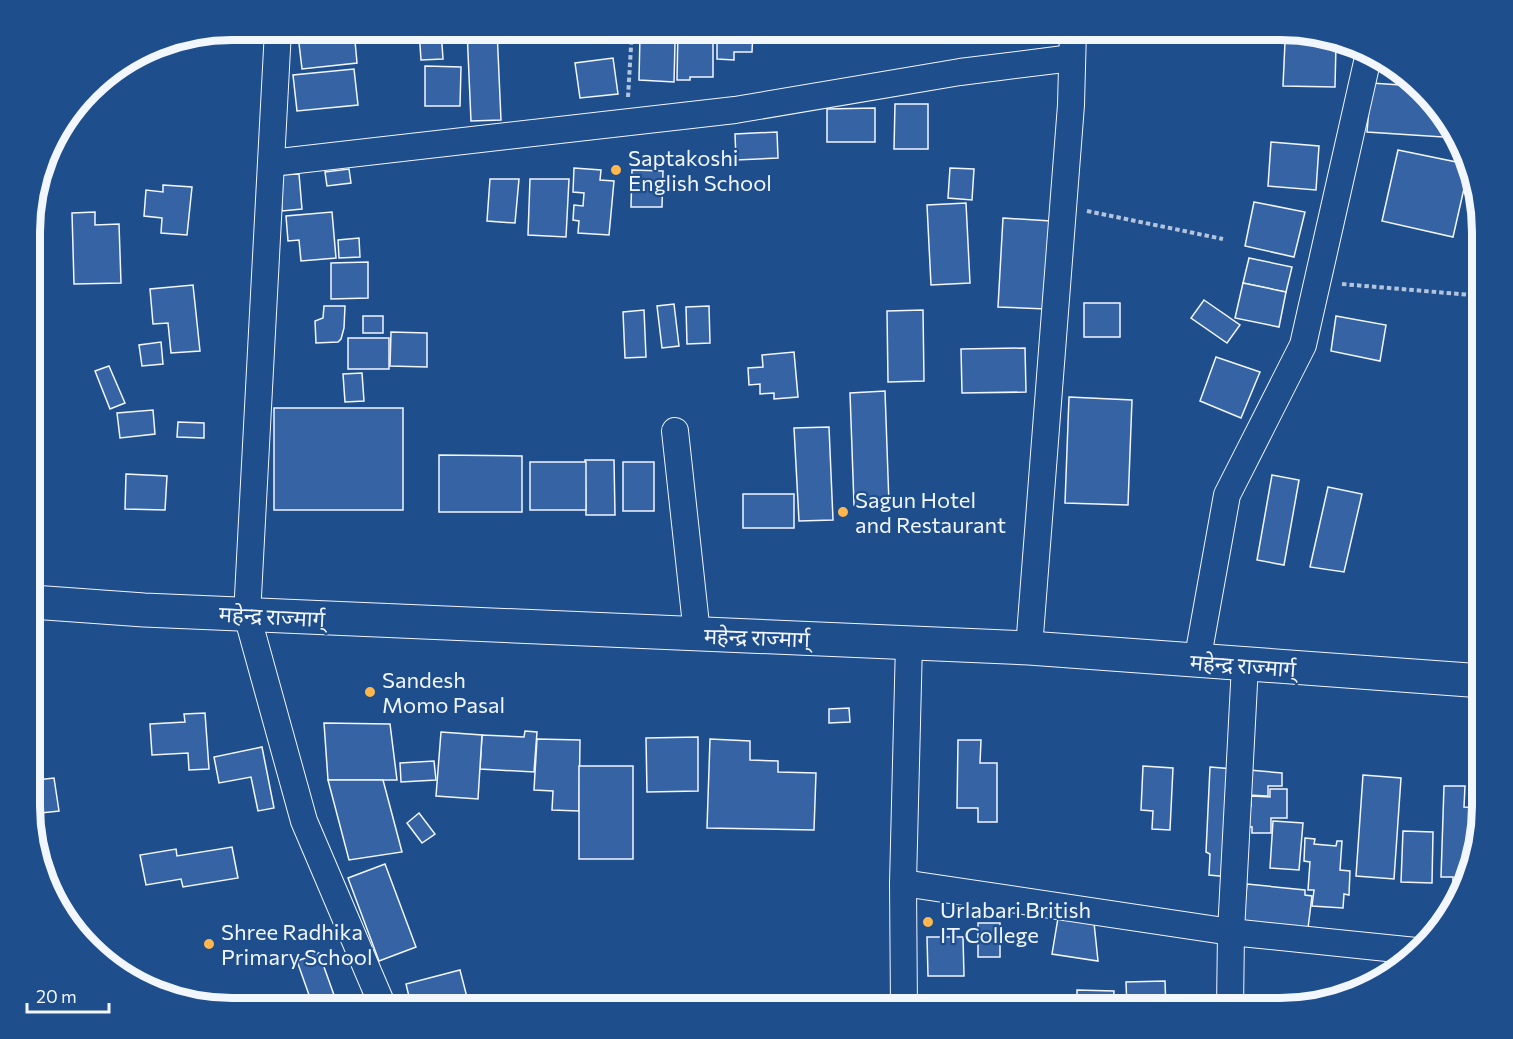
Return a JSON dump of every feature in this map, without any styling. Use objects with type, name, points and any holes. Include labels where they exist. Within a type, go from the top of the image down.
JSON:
[{"type":"highway","name":"महेन्द्र राज्मार्ग्","points":[[41,603],[247,615],[1029,648],[1472,680]]},
{"type":"street","points":[[277,41],[247,615],[304,821],[379,998]]},
{"type":"street","points":[[1029,648],[1073,41]]},
{"type":"street","points":[[271,164],[735,110],[960,72],[1072,58]]},
{"type":"street","points":[[1197,662],[1227,495],[1303,345],[1366,61]]},
{"type":"street","points":[[675,431],[697,634]]},
{"type":"street","points":[[904,998],[903,883],[909,643]]},
{"type":"street","points":[[1230,998],[1231,932],[1245,665]]},
{"type":"street","points":[[903,883],[1231,932],[1408,950]]},
{"type":"path","points":[[627,122],[631,41]]},
{"type":"path","points":[[1063,206],[1223,239]]},
{"type":"path","points":[[1318,282],[1472,295]]},
{"type":"building","points":[[299,41],[355,41],[357,63],[302,69]]},
{"type":"building","points":[[420,41],[442,41],[443,59],[421,60]]},
{"type":"building","points":[[467,41],[497,41],[501,120],[471,121]]},
{"type":"building","points":[[640,41],[675,43],[674,82],[639,80]]},
{"type":"building","points":[[678,41],[713,41],[713,77],[690,77],[690,80],[677,80]]},
{"type":"building","points":[[717,41],[752,41],[752,52],[734,52],[734,60],[717,59]]},
{"type":"building","points":[[950,41],[950,43],[923,42]]},
{"type":"building","points":[[1285,42],[1318,44],[1336,49],[1335,87],[1283,86]]},
{"type":"building","points":[[613,58],[618,94],[580,98],[575,63]]},
{"type":"building","points":[[425,66],[461,67],[460,106],[425,106]]},
{"type":"building","points":[[354,69],[358,105],[297,111],[293,75]]},
{"type":"building","points":[[1371,83],[1403,85],[1425,106],[1448,137],[1367,132]]},
{"type":"building","points":[[895,104],[928,104],[928,149],[894,149]]},
{"type":"building","points":[[875,108],[875,142],[827,142],[827,109]]},
{"type":"building","points":[[777,132],[778,158],[736,160],[735,134]]},
{"type":"building","points":[[1271,142],[1319,146],[1316,190],[1268,186]]},
{"type":"building","points":[[1398,150],[1459,163],[1465,183],[1453,237],[1382,221]]},
{"type":"building","points":[[574,168],[601,170],[600,180],[614,181],[609,235],[578,233],[579,221],[573,220],[574,205],[583,206],[584,193],[573,192]]},
{"type":"building","points":[[950,168],[974,169],[972,200],[948,198]]},
{"type":"building","points":[[349,169],[351,183],[327,186],[325,172]]},
{"type":"building","points":[[632,170],[663,171],[662,207],[631,207]]},
{"type":"building","points":[[299,174],[302,209],[282,211],[279,175]]},
{"type":"building","points":[[490,179],[519,179],[515,223],[487,221]]},
{"type":"building","points":[[530,179],[569,179],[566,237],[528,235]]},
{"type":"building","points":[[163,185],[192,187],[187,235],[161,233],[162,218],[144,216],[146,190],[163,192]]},
{"type":"building","points":[[1254,202],[1305,212],[1294,257],[1245,246]]},
{"type":"building","points":[[966,203],[970,283],[931,285],[927,205]]},
{"type":"building","points":[[95,212],[95,225],[119,224],[121,283],[74,284],[72,213]]},
{"type":"building","points":[[332,212],[336,258],[301,261],[299,240],[288,241],[286,216]]},
{"type":"building","points":[[1003,218],[1051,221],[1046,309],[998,307]]},
{"type":"building","points":[[359,238],[360,257],[339,258],[338,240]]},
{"type":"building","points":[[1249,258],[1292,267],[1286,292],[1243,283]]},
{"type":"building","points":[[368,262],[368,298],[331,299],[331,263]]},
{"type":"building","points":[[1243,283],[1286,292],[1279,327],[1235,318]]},
{"type":"building","points":[[193,285],[200,351],[171,353],[168,323],[153,324],[150,289]]},
{"type":"building","points":[[1204,300],[1240,325],[1227,343],[1191,318]]},
{"type":"building","points":[[1084,303],[1120,303],[1120,337],[1084,337]]},
{"type":"building","points":[[674,304],[679,346],[662,348],[657,306]]},
{"type":"building","points":[[324,306],[345,306],[344,328],[338,342],[316,343],[315,321],[323,318]]},
{"type":"building","points":[[709,306],[710,343],[687,344],[686,307]]},
{"type":"building","points":[[644,310],[646,357],[625,358],[623,312]]},
{"type":"building","points":[[923,310],[924,381],[888,382],[887,311]]},
{"type":"building","points":[[363,316],[383,316],[383,333],[363,333]]},
{"type":"building","points":[[1336,316],[1386,325],[1380,361],[1331,351]]},
{"type":"building","points":[[391,332],[427,333],[427,367],[390,366]]},
{"type":"building","points":[[348,338],[389,338],[389,369],[348,369]]},
{"type":"building","points":[[161,342],[163,364],[142,366],[139,345]]},
{"type":"building","points":[[1025,348],[1026,392],[962,393],[961,349]]},
{"type":"building","points":[[794,352],[798,397],[774,399],[774,393],[760,394],[760,384],[749,385],[748,368],[763,367],[762,355]]},
{"type":"building","points":[[1216,357],[1260,372],[1241,418],[1200,401]]},
{"type":"building","points":[[109,366],[125,403],[110,409],[95,371]]},
{"type":"building","points":[[362,373],[364,401],[345,402],[343,374]]},
{"type":"building","points":[[885,391],[889,504],[854,505],[850,393]]},
{"type":"building","points":[[1069,397],[1132,400],[1128,505],[1065,503]]},
{"type":"building","points":[[274,408],[403,408],[403,510],[274,510]]},
{"type":"building","points":[[153,410],[155,434],[120,438],[117,413]]},
{"type":"building","points":[[178,422],[204,423],[204,438],[177,437]]},
{"type":"building","points":[[829,427],[833,520],[799,521],[794,428]]},
{"type":"building","points":[[439,455],[522,456],[522,512],[439,512]]},
{"type":"building","points":[[585,460],[614,460],[615,515],[586,515]]},
{"type":"building","points":[[530,462],[586,462],[586,510],[530,510]]},
{"type":"building","points":[[623,462],[654,462],[654,511],[623,511]]},
{"type":"building","points":[[126,474],[167,476],[165,510],[125,509]]},
{"type":"building","points":[[1272,475],[1299,480],[1284,565],[1257,560]]},
{"type":"building","points":[[1328,487],[1362,494],[1344,572],[1310,567]]},
{"type":"building","points":[[743,494],[794,494],[794,528],[743,528]]},
{"type":"building","points":[[849,708],[850,722],[829,723],[829,709]]},
{"type":"building","points":[[205,713],[209,769],[189,770],[188,753],[152,755],[150,724],[185,722],[184,714]]},
{"type":"building","points":[[324,723],[390,724],[397,780],[328,780]]},
{"type":"building","points":[[525,731],[537,732],[534,772],[480,769],[482,735],[524,737]]},
{"type":"building","points":[[441,732],[482,735],[478,799],[436,796]]},
{"type":"building","points":[[698,737],[698,791],[647,792],[646,738]]},
{"type":"building","points":[[537,739],[580,740],[579,811],[552,810],[553,791],[534,790]]},
{"type":"building","points":[[710,739],[750,741],[750,760],[778,761],[778,772],[816,773],[814,830],[707,828]]},
{"type":"building","points":[[958,740],[981,740],[980,763],[997,763],[997,822],[978,822],[978,808],[957,808]]},
{"type":"building","points":[[262,747],[274,808],[258,811],[251,777],[219,783],[214,757]]},
{"type":"building","points":[[434,761],[436,780],[401,782],[400,763]]},
{"type":"building","points":[[579,766],[633,766],[633,859],[579,859]]},
{"type":"building","points":[[1143,766],[1173,768],[1170,830],[1152,829],[1153,811],[1141,810]]},
{"type":"building","points":[[1210,767],[1234,769],[1229,877],[1209,875],[1210,854],[1206,852]]},
{"type":"building","points":[[1249,770],[1282,773],[1282,786],[1268,786],[1268,796],[1248,795]]},
{"type":"building","points":[[1363,775],[1401,778],[1394,879],[1356,876]]},
{"type":"building","points":[[54,778],[59,811],[41,813],[41,779]]},
{"type":"building","points":[[328,780],[383,780],[402,852],[349,860]]},
{"type":"building","points":[[1444,786],[1465,786],[1464,807],[1472,807],[1469,844],[1452,892],[1453,877],[1441,877]]},
{"type":"building","points":[[1270,789],[1287,789],[1287,818],[1271,818],[1271,833],[1252,833],[1252,827],[1246,826],[1247,806],[1251,806],[1251,796],[1270,797]]},
{"type":"building","points":[[419,813],[435,834],[422,843],[407,823]]},
{"type":"building","points":[[1273,821],[1303,823],[1299,870],[1270,868]]},
{"type":"building","points":[[1403,831],[1433,832],[1432,883],[1401,882]]},
{"type":"building","points":[[1305,838],[1315,839],[1314,844],[1336,846],[1337,841],[1342,841],[1340,870],[1350,871],[1349,895],[1344,894],[1343,908],[1312,906],[1314,890],[1308,890],[1310,862],[1304,861]]},
{"type":"building","points":[[232,847],[238,878],[183,887],[181,879],[146,885],[140,855],[176,849],[177,856]]},
{"type":"building","points":[[385,864],[416,947],[379,961],[348,878]]},
{"type":"building","points":[[1247,884],[1305,890],[1305,895],[1312,896],[1308,928],[1243,921]]},
{"type":"building","points":[[1058,918],[1094,923],[1098,961],[1052,954]]},
{"type":"building","points":[[978,923],[1000,923],[1000,957],[978,957]]},
{"type":"building","points":[[927,937],[963,937],[964,976],[928,976]]},
{"type":"building","points":[[319,953],[335,998],[310,998],[297,961]]},
{"type":"building","points":[[460,970],[467,998],[409,998],[406,984]]},
{"type":"building","points":[[1165,981],[1166,998],[1127,998],[1126,982]]},
{"type":"building","points":[[1077,990],[1114,991],[1114,998],[1077,998]]},
{"type":"place","name":"Saptakoshi English School","points":[[616,170]]},
{"type":"place","name":"Sagun Hotel and Restaurant","points":[[843,512]]},
{"type":"place","name":"Sandesh Momo Pasal","points":[[370,692]]},
{"type":"place","name":"Urlabari British IT College","points":[[928,922]]},
{"type":"place","name":"Shree Radhika Primary School","points":[[209,944]]}]
